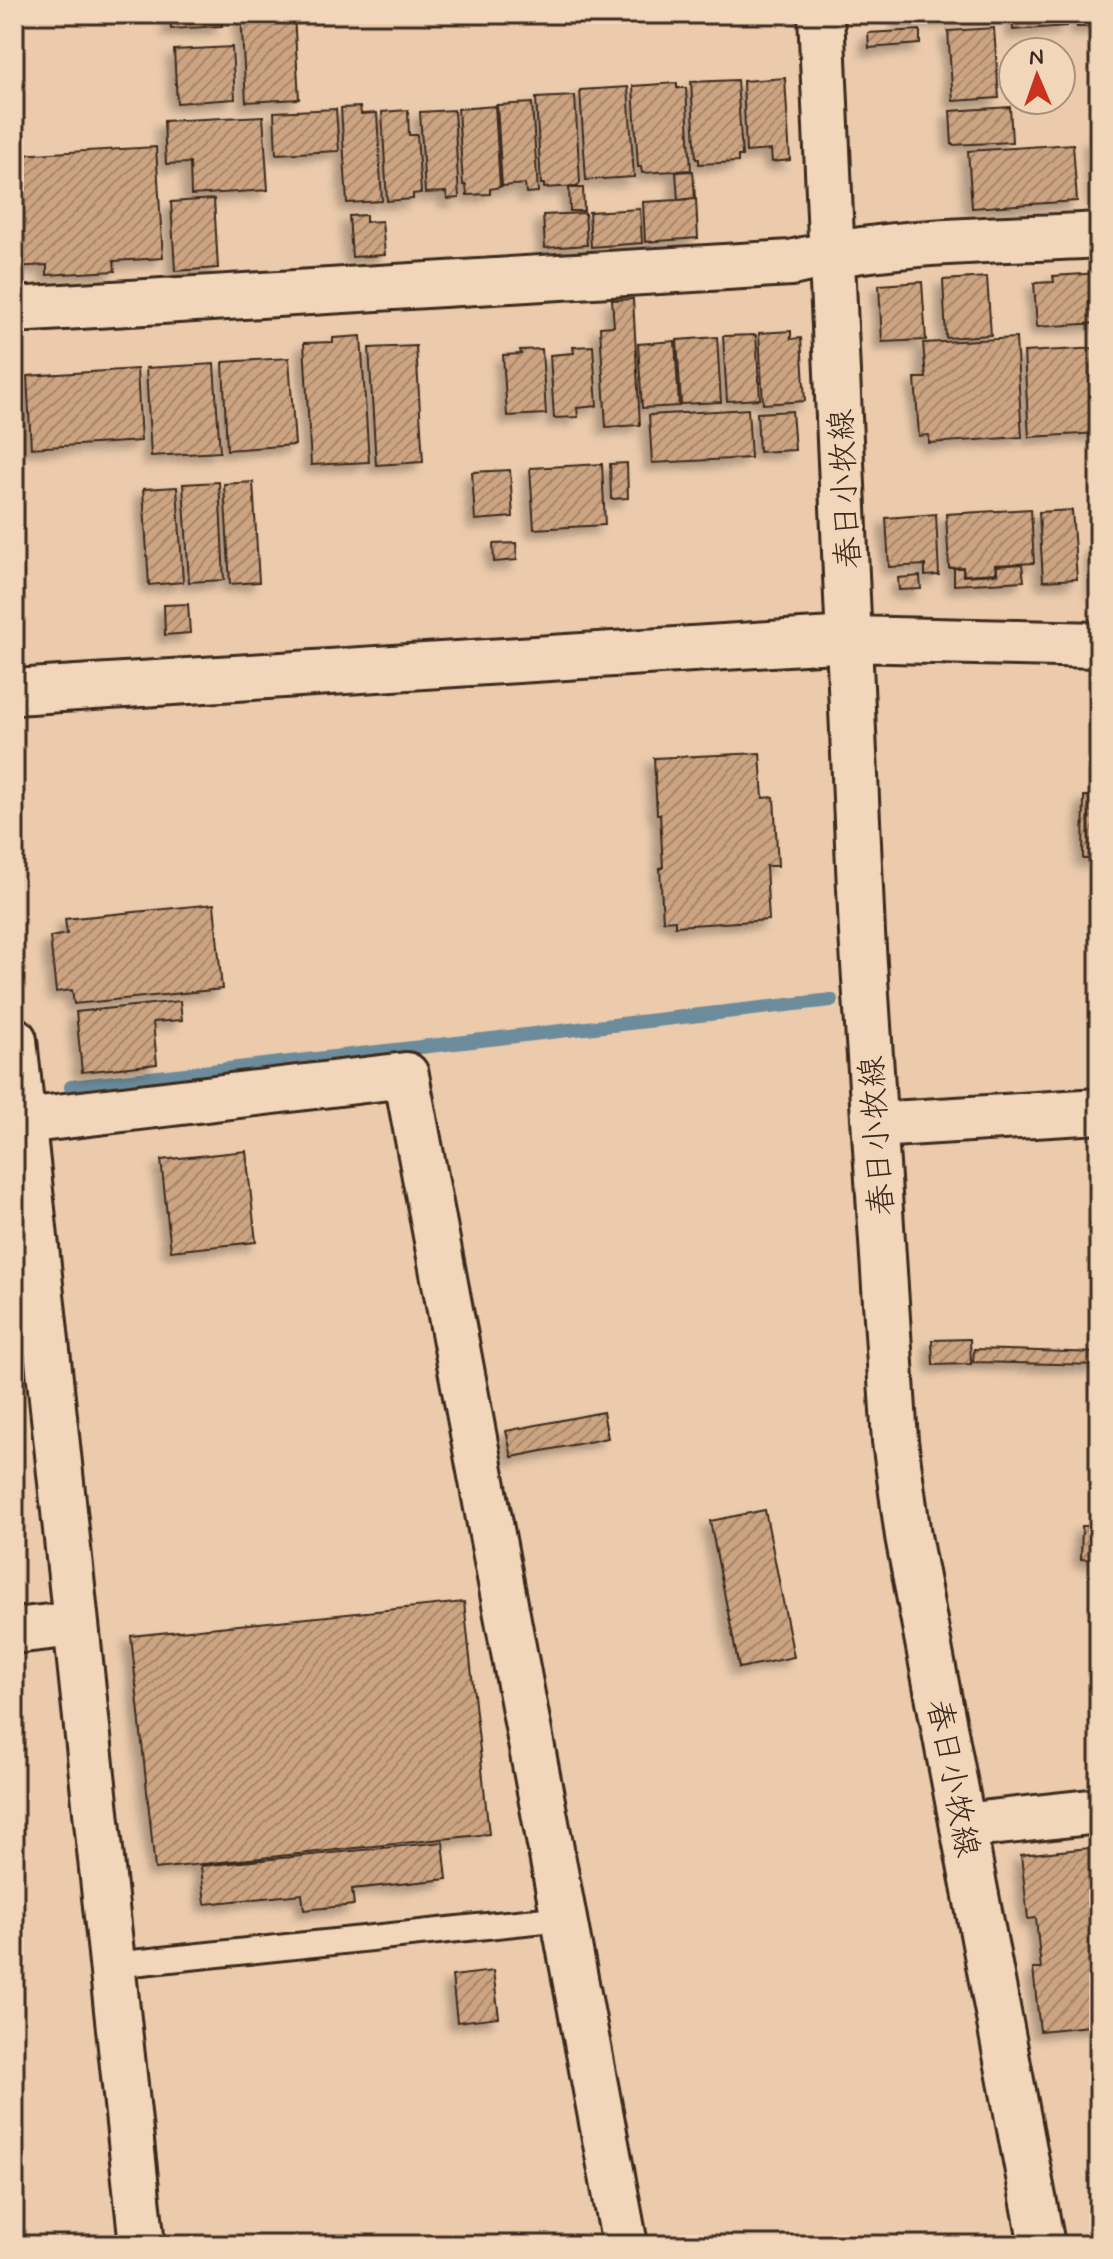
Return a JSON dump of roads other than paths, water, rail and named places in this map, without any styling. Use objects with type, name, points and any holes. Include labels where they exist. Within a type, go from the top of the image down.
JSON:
[{"type":"street","name":"春日小牧線","points":[[821,14],[862,933],[895,1441],[908,1536],[1042,2245]]},
{"type":"street","points":[[14,310],[791,263],[874,247],[1099,235]]},
{"type":"street","points":[[14,692],[850,639],[1099,645]]},
{"type":"street","points":[[14,1040],[142,2245]]},
{"type":"street","points":[[23,1121],[406,1075],[625,2245]]},
{"type":"street","points":[[875,1125],[1099,1111]]},
{"type":"street","points":[[14,1631],[76,1624]]},
{"type":"street","points":[[963,1826],[1099,1811]]},
{"type":"lane","points":[[113,1965],[564,1918]]},
{"type":"waterway","points":[[71,1087],[831,1000]]}]
